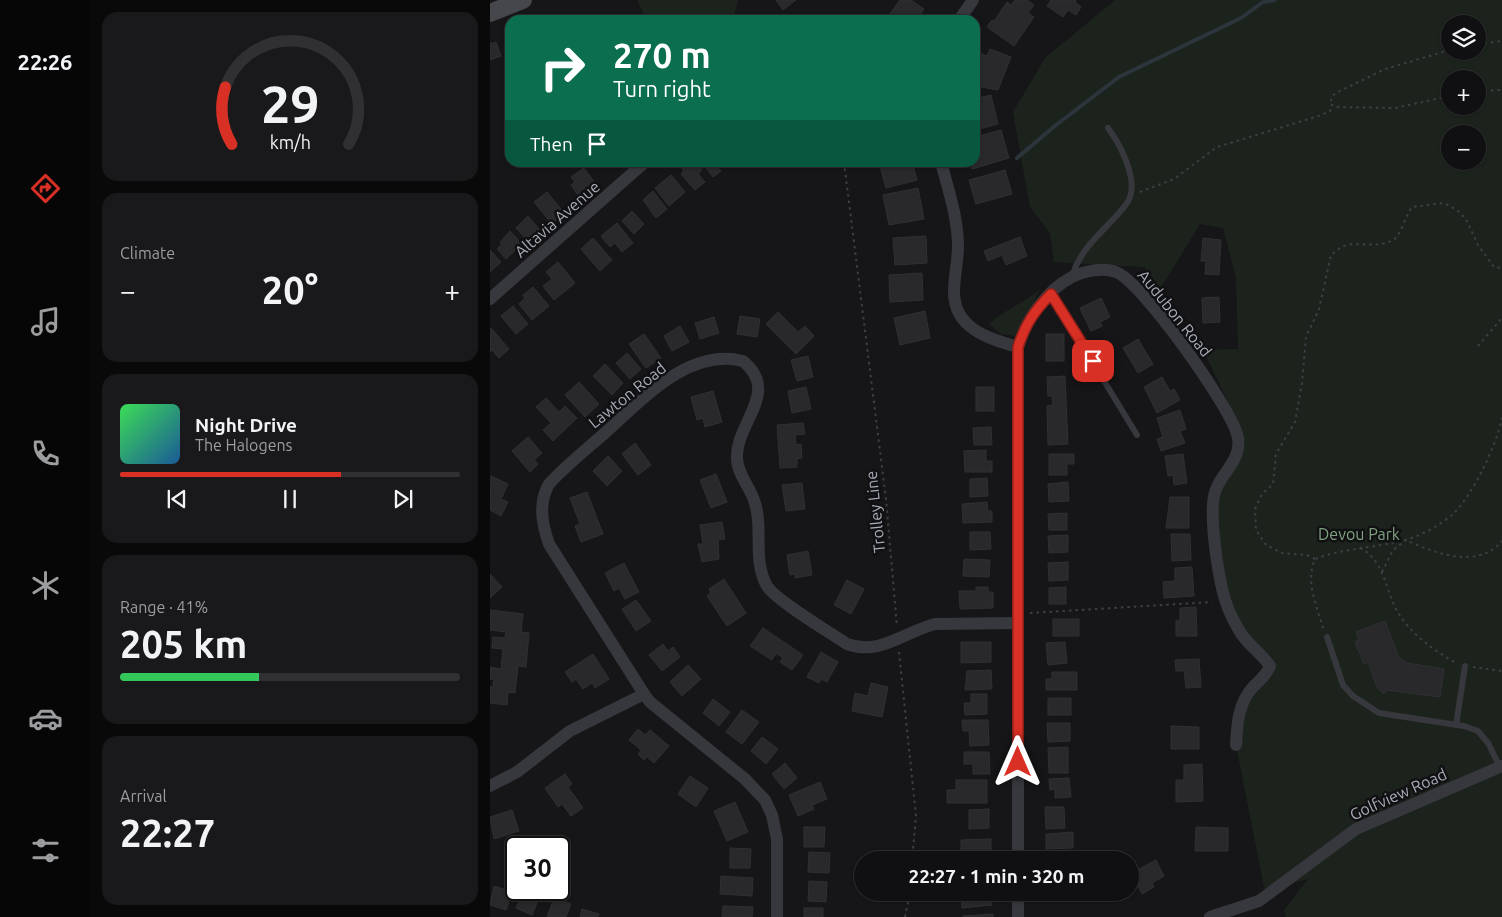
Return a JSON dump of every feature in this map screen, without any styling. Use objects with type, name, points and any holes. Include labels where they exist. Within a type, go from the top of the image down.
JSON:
[{"type":"main road","points":[[490,13],[523,0]]},
{"type":"street","points":[[962,15],[972,0]]},
{"type":"street","name":"Altavia Avenue","points":[[490,300],[640,167]]},
{"type":"street","points":[[942,167],[958,245],[954,293],[956,308],[972,329],[983,337],[1018,347]]},
{"type":"street","name":"Audubon Road","points":[[1018,851],[1018,347],[1024,328],[1033,313],[1051,294],[1072,277],[1102,270],[1115,271],[1128,278],[1142,292],[1198,366],[1226,409],[1238,435],[1236,458],[1215,490],[1212,509],[1220,573],[1226,601],[1240,632],[1270,666],[1267,674],[1245,697],[1237,727],[1236,745]]},
{"type":"street","name":"Lawton Road","points":[[777,917],[777,839],[774,820],[765,800],[745,779],[650,702],[644,694],[549,544],[543,523],[542,502],[545,490],[554,478],[664,382],[692,366],[723,358],[743,361],[755,376],[759,386],[758,398],[740,441],[737,460],[754,501],[760,528],[760,569],[768,588],[847,644],[872,648],[935,624],[1018,618]]},
{"type":"street","points":[[490,786],[517,772],[570,731],[644,694]]},
{"type":"street","name":"Golfview Road","points":[[1210,917],[1266,897],[1356,829],[1501,766]]},
{"type":"street","points":[[1018,901],[1018,917]]},
{"type":"lane","points":[[1072,277],[1082,254],[1102,229],[1128,202],[1131,185],[1130,173],[1125,156],[1108,128]]},
{"type":"lane","points":[[1051,294],[1137,435]]},
{"type":"lane","points":[[1328,637],[1343,685],[1352,696],[1378,713],[1456,725],[1478,731],[1488,743],[1501,766]]},
{"type":"lane","points":[[1456,725],[1465,666]]},
{"type":"path","points":[[1486,43],[1502,40]]},
{"type":"path","points":[[1441,53],[1385,69],[1336,93],[1332,96],[1330,104],[1336,107],[1395,108],[1441,98]]},
{"type":"path","points":[[1486,91],[1502,90]]},
{"type":"path","points":[[1128,202],[1140,192],[1174,179],[1217,147],[1322,114],[1336,107]]},
{"type":"path","name":"Trolley Line","points":[[845,167],[886,499],[916,816],[913,851]]},
{"type":"path","points":[[1502,268],[1494,267],[1478,245],[1466,219],[1457,210],[1444,204],[1412,207],[1405,216],[1401,232],[1394,240],[1372,246],[1344,246],[1331,255],[1319,309],[1306,337],[1302,382],[1295,422],[1276,454],[1272,484],[1262,494],[1256,510],[1256,530],[1266,545],[1282,552],[1308,555],[1315,559],[1360,548],[1406,540],[1444,555],[1480,556],[1495,549],[1502,541]]},
{"type":"path","points":[[1478,346],[1502,318]]},
{"type":"path","points":[[1382,572],[1394,550],[1406,540],[1452,515],[1474,484],[1499,434],[1502,418]]},
{"type":"path","points":[[1360,548],[1371,555],[1382,572],[1396,610],[1415,634],[1442,655],[1465,666],[1502,671]]},
{"type":"path","points":[[1315,559],[1310,579],[1324,632],[1328,637]]},
{"type":"path","points":[[1018,618],[1226,601]]},
{"type":"path","points":[[906,917],[909,901]]},
{"type":"green space","points":[[637,0],[738,0],[734,15],[644,15]]},
{"type":"green space","name":"Devou Park","points":[[1115,0],[1502,0],[1502,917],[1286,917],[1284,910],[1308,879],[1283,885],[1266,897],[1236,745],[1241,707],[1270,666],[1228,608],[1212,509],[1236,458],[1242,430],[1203,350],[1238,349],[1236,278],[1223,228],[1200,224],[1160,289],[1144,267],[1054,262],[1050,233],[1030,207],[1013,112],[1045,58]]},
{"type":"green space","points":[[1040,290],[1016,336],[1001,334],[989,324],[1001,315]]},
{"type":"building","points":[[776,0],[796,0],[783,10]]},
{"type":"building","points":[[900,0],[911,0],[924,9],[920,15],[889,15]]},
{"type":"building","points":[[1015,0],[1027,0],[1034,5],[1028,13],[1034,17],[1014,46],[987,27],[992,20],[994,21],[1007,2],[1011,5]]},
{"type":"building","points":[[1051,0],[1076,0],[1075,2],[1081,7],[1076,15],[1068,10],[1063,17],[1047,6]]},
{"type":"building","points":[[490,42],[491,44],[496,42],[501,56],[490,60]]},
{"type":"building","points":[[990,49],[1011,57],[998,90],[980,87],[980,53],[987,56]]},
{"type":"building","points":[[991,95],[998,124],[980,129],[980,98]]},
{"type":"building","points":[[1001,130],[1009,158],[980,167],[980,136]]},
{"type":"building","points":[[681,167],[700,167],[702,170],[698,174],[705,182],[695,190],[681,174],[684,171]]},
{"type":"building","points":[[717,167],[721,171],[713,177],[706,168]]},
{"type":"building","points":[[880,167],[913,167],[917,180],[886,188]]},
{"type":"building","points":[[584,168],[595,183],[578,195],[571,185],[575,182],[571,177]]},
{"type":"building","points":[[1005,170],[1012,194],[976,204],[969,180]]},
{"type":"building","points":[[671,175],[685,192],[669,206],[655,188]]},
{"type":"building","points":[[918,188],[924,219],[889,225],[883,195]]},
{"type":"building","points":[[653,191],[667,209],[656,218],[643,200]]},
{"type":"building","points":[[547,192],[564,213],[552,224],[534,202]]},
{"type":"building","points":[[632,211],[644,224],[634,234],[622,221]]},
{"type":"building","points":[[528,216],[539,229],[527,240],[516,228]]},
{"type":"building","points":[[617,223],[633,243],[622,252],[615,243],[610,247],[601,236]]},
{"type":"building","points":[[510,231],[522,244],[506,259],[497,249],[502,244],[500,242]]},
{"type":"building","points":[[926,236],[927,263],[895,265],[893,238]]},
{"type":"building","points":[[1020,237],[1027,256],[1006,265],[1002,255],[988,261],[984,251]]},
{"type":"building","points":[[593,238],[612,260],[600,271],[581,249]]},
{"type":"building","points":[[1203,238],[1221,240],[1219,275],[1205,274],[1206,261],[1201,261]]},
{"type":"building","points":[[490,250],[501,262],[490,272]]},
{"type":"building","points":[[558,262],[575,283],[554,300],[543,286],[552,279],[546,272]]},
{"type":"building","points":[[922,273],[923,300],[890,302],[889,275]]},
{"type":"building","points":[[533,287],[549,306],[532,320],[519,304],[525,298],[523,295]]},
{"type":"building","points":[[1219,297],[1220,322],[1203,323],[1202,298]]},
{"type":"building","points":[[1101,298],[1110,317],[1100,322],[1102,326],[1091,331],[1080,308]]},
{"type":"building","points":[[513,306],[528,324],[516,334],[501,316]]},
{"type":"building","points":[[925,311],[930,338],[900,345],[894,318]]},
{"type":"building","points":[[778,312],[798,332],[805,326],[814,336],[796,354],[766,324]]},
{"type":"building","points":[[740,316],[760,319],[757,337],[737,334]]},
{"type":"building","points":[[714,317],[719,333],[700,339],[695,323]]},
{"type":"building","points":[[680,326],[689,342],[672,351],[664,336]]},
{"type":"building","points":[[491,328],[509,349],[499,358],[492,350],[490,352]]},
{"type":"building","points":[[644,334],[661,358],[646,368],[629,344]]},
{"type":"building","points":[[1046,334],[1064,334],[1064,361],[1046,361]]},
{"type":"building","points":[[1138,339],[1153,364],[1138,373],[1123,348]]},
{"type":"building","points":[[627,353],[641,369],[630,379],[616,363]]},
{"type":"building","points":[[808,356],[813,377],[797,381],[791,360]]},
{"type":"building","points":[[605,364],[623,383],[612,395],[593,376]]},
{"type":"building","points":[[1065,376],[1068,444],[1048,445],[1047,406],[1053,405],[1052,396],[1048,396],[1047,377]]},
{"type":"building","points":[[1162,377],[1170,391],[1174,389],[1180,400],[1157,413],[1144,387]]},
{"type":"building","points":[[579,382],[599,404],[585,417],[565,395]]},
{"type":"building","points":[[806,387],[811,409],[792,413],[788,391]]},
{"type":"building","points":[[976,387],[994,387],[994,411],[976,411]]},
{"type":"building","points":[[713,391],[722,422],[705,427],[703,418],[697,420],[691,397]]},
{"type":"building","points":[[546,398],[559,412],[565,406],[577,418],[553,441],[543,430],[551,423],[536,407]]},
{"type":"building","points":[[1180,410],[1186,429],[1180,431],[1185,443],[1161,451],[1157,439],[1163,437],[1157,418]]},
{"type":"building","points":[[803,423],[805,434],[795,435],[796,445],[801,444],[802,458],[797,459],[797,467],[780,468],[777,425]]},
{"type":"building","points":[[991,427],[992,445],[974,445],[973,428]]},
{"type":"building","points":[[528,437],[542,453],[534,460],[538,464],[530,472],[512,451]]},
{"type":"building","points":[[635,443],[651,465],[638,475],[622,454]]},
{"type":"building","points":[[986,450],[986,461],[992,461],[992,472],[965,472],[964,451]]},
{"type":"building","points":[[1049,454],[1074,454],[1074,464],[1067,464],[1067,475],[1049,475]]},
{"type":"building","points":[[1183,454],[1187,483],[1174,485],[1173,475],[1168,476],[1165,456]]},
{"type":"building","points":[[608,456],[622,471],[607,486],[593,471]]},
{"type":"building","points":[[716,474],[727,502],[711,508],[700,480]]},
{"type":"building","points":[[491,476],[508,484],[501,499],[508,502],[501,516],[490,510]]},
{"type":"building","points":[[987,478],[988,496],[970,497],[970,479]]},
{"type":"building","points":[[1068,482],[1069,501],[1049,502],[1048,484]]},
{"type":"building","points":[[802,483],[805,509],[786,511],[782,485]]},
{"type":"building","points":[[587,492],[603,534],[581,542],[575,526],[580,524],[570,498]]},
{"type":"building","points":[[1170,497],[1189,497],[1189,528],[1166,528]]},
{"type":"building","points":[[987,502],[988,511],[992,511],[992,522],[963,523],[962,504]]},
{"type":"building","points":[[1067,513],[1067,530],[1049,530],[1048,514]]},
{"type":"building","points":[[722,522],[725,539],[718,540],[719,559],[702,562],[698,544],[703,544],[700,525]]},
{"type":"building","points":[[970,532],[990,532],[991,549],[970,550]]},
{"type":"building","points":[[1171,534],[1190,534],[1191,560],[1172,561]]},
{"type":"building","points":[[1068,535],[1068,552],[1049,553],[1048,536]]},
{"type":"building","points":[[808,551],[812,575],[795,578],[795,574],[790,575],[787,555]]},
{"type":"building","points":[[964,559],[990,560],[989,577],[963,576]]},
{"type":"building","points":[[1068,562],[1068,580],[1049,581],[1048,563]]},
{"type":"building","points":[[624,563],[639,592],[625,599],[619,588],[614,591],[605,573]]},
{"type":"building","points":[[1192,567],[1194,596],[1164,598],[1163,582],[1175,581],[1175,568]]},
{"type":"building","points":[[490,574],[502,587],[490,598]]},
{"type":"building","points":[[724,579],[746,613],[727,626],[707,596],[711,593],[709,589]]},
{"type":"building","points":[[847,580],[864,589],[851,614],[834,605]]},
{"type":"building","points":[[976,587],[988,587],[988,592],[993,592],[993,608],[960,609],[959,591],[976,591]]},
{"type":"building","points":[[1066,587],[1066,604],[1049,604],[1049,588]]},
{"type":"building","points":[[636,600],[651,621],[636,631],[622,609]]},
{"type":"building","points":[[1196,607],[1197,636],[1176,636],[1176,621],[1180,620],[1180,608]]},
{"type":"building","points":[[490,610],[523,614],[521,632],[529,633],[526,667],[518,666],[515,693],[508,692],[507,705],[490,703],[490,687],[493,687],[494,680],[490,679],[490,667],[501,669],[503,649],[492,648],[493,637],[505,638],[506,632],[490,630]]},
{"type":"building","points":[[1053,619],[1079,619],[1079,636],[1053,636]]},
{"type":"building","points":[[1385,621],[1399,658],[1407,663],[1444,669],[1440,697],[1387,690],[1384,694],[1378,689],[1368,662],[1364,664],[1355,642],[1359,640],[1356,632]]},
{"type":"building","points":[[763,628],[803,655],[792,670],[780,662],[783,658],[776,653],[772,660],[750,646]]},
{"type":"building","points":[[961,642],[991,642],[991,662],[961,663]]},
{"type":"building","points":[[1065,642],[1067,663],[1048,665],[1046,643]]},
{"type":"building","points":[[663,644],[668,651],[673,647],[680,657],[662,671],[649,655]]},
{"type":"building","points":[[821,652],[838,662],[827,682],[821,679],[819,683],[807,677]]},
{"type":"building","points":[[593,654],[609,679],[595,688],[592,683],[583,689],[576,679],[572,682],[565,672]]},
{"type":"building","points":[[1199,659],[1201,687],[1186,688],[1184,671],[1176,671],[1175,660]]},
{"type":"building","points":[[688,665],[701,679],[682,696],[670,682]]},
{"type":"building","points":[[991,670],[992,689],[965,690],[967,671]]},
{"type":"building","points":[[1052,672],[1077,672],[1077,690],[1046,690],[1046,679],[1052,679]]},
{"type":"building","points":[[871,683],[888,687],[882,717],[852,711],[855,693],[868,696]]},
{"type":"building","points":[[971,694],[987,694],[987,714],[965,715],[964,703],[971,703]]},
{"type":"building","points":[[1048,698],[1071,698],[1071,715],[1048,715]]},
{"type":"building","points":[[713,699],[730,712],[719,726],[703,713]]},
{"type":"building","points":[[742,710],[759,722],[742,744],[726,732]]},
{"type":"building","points":[[962,720],[988,720],[989,745],[970,746],[969,731],[963,731]]},
{"type":"building","points":[[1047,723],[1070,723],[1070,741],[1048,742]]},
{"type":"building","points":[[1171,726],[1199,727],[1199,749],[1171,749]]},
{"type":"building","points":[[638,729],[645,735],[650,730],[669,746],[654,763],[647,757],[644,760],[638,754],[641,750],[629,740]]},
{"type":"building","points":[[762,737],[778,749],[766,764],[751,751]]},
{"type":"building","points":[[1068,747],[1068,773],[1049,773],[1048,748]]},
{"type":"building","points":[[964,752],[989,752],[990,774],[973,774],[973,764],[964,764]]},
{"type":"building","points":[[785,763],[797,778],[784,789],[772,774]]},
{"type":"building","points":[[1202,764],[1203,801],[1176,802],[1176,780],[1184,780],[1184,765]]},
{"type":"building","points":[[565,774],[572,784],[568,787],[583,808],[571,816],[562,804],[558,807],[545,788]]},
{"type":"building","points":[[690,776],[708,788],[696,807],[678,794]]},
{"type":"building","points":[[1069,778],[1071,797],[1055,798],[1055,789],[1050,790],[1049,779]]},
{"type":"building","points":[[956,780],[987,780],[987,803],[947,803],[947,790],[956,790]]},
{"type":"building","points":[[820,782],[827,799],[812,805],[814,809],[798,816],[789,795]]},
{"type":"building","points":[[735,802],[748,832],[727,841],[714,811]]},
{"type":"building","points":[[1045,807],[1064,807],[1065,828],[1046,829]]},
{"type":"building","points":[[989,809],[989,828],[969,829],[969,810]]},
{"type":"building","points":[[512,810],[519,831],[494,839],[490,817]]},
{"type":"building","points":[[804,827],[825,827],[824,847],[804,847]]},
{"type":"building","points":[[1196,827],[1228,828],[1228,851],[1195,851]]},
{"type":"building","points":[[1073,832],[1073,848],[1046,849],[1046,834]]},
{"type":"building","points":[[991,839],[991,851],[961,851],[961,840]]},
{"type":"building","points":[[730,848],[751,849],[750,868],[730,868]]},
{"type":"building","points":[[809,852],[830,853],[829,873],[808,872]]},
{"type":"building","points":[[1156,860],[1164,876],[1152,883],[1154,887],[1142,894],[1139,888],[1139,869]]},
{"type":"building","points":[[721,876],[753,878],[752,896],[720,894]]},
{"type":"building","points":[[809,881],[827,882],[826,902],[808,901]]},
{"type":"building","points":[[494,886],[505,890],[505,901],[509,901],[506,910],[490,905]]},
{"type":"building","points":[[519,901],[538,901],[532,915],[516,908]]},
{"type":"building","points":[[553,901],[562,901],[571,904],[566,917],[547,917]]},
{"type":"building","points":[[962,901],[992,901],[992,905],[962,908]]},
{"type":"building","points":[[723,906],[753,907],[752,917],[722,917]]},
{"type":"building","points":[[804,908],[823,908],[823,917],[804,917]]},
{"type":"building","points":[[582,909],[599,914],[598,917],[580,917]]},
{"type":"building","points":[[993,914],[993,917],[963,917],[963,916]]},
{"type":"waterway","points":[[1017,158],[1056,125],[1119,77],[1241,18],[1263,2],[1275,0]]},
{"type":"route","points":[[1018,762],[1018,347],[1024,328],[1033,313],[1051,294],[1093,361]]}]
